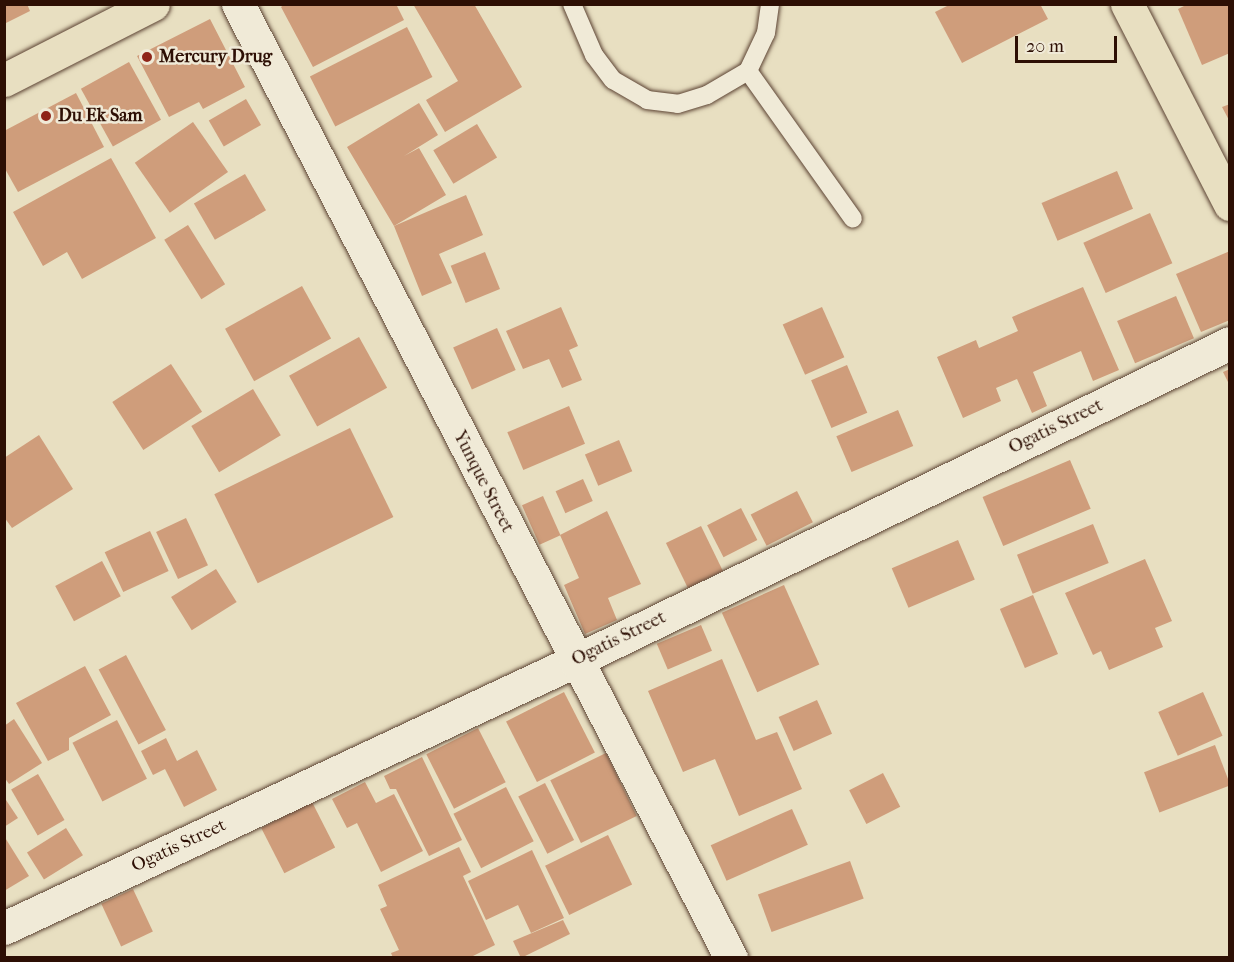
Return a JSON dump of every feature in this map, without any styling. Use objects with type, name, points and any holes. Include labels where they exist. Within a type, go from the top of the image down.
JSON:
[{"type":"main road","points":[[4,80],[153,4]]},
{"type":"main road","points":[[1127,4],[1230,204]]},
{"type":"street","name":"Yunque Street","points":[[238,4],[574,660],[731,957]]},
{"type":"street","name":"Ogatis Street","points":[[4,928],[574,660],[1230,343]]},
{"type":"lane","points":[[572,4],[594,55],[613,80],[647,100],[678,104],[707,95],[748,71],[766,33],[770,4]]},
{"type":"lane","points":[[748,71],[853,219]]},
{"type":"building","points":[[4,4],[27,4],[30,11],[4,24]]},
{"type":"building","points":[[285,4],[396,4],[404,20],[313,67],[281,7]]},
{"type":"building","points":[[413,4],[474,4],[522,87],[445,132],[426,100],[458,81]]},
{"type":"building","points":[[951,4],[1040,4],[1048,19],[962,63],[935,12]]},
{"type":"building","points":[[1188,4],[1230,4],[1230,53],[1202,65],[1178,9]]},
{"type":"building","points":[[210,19],[245,87],[203,109],[199,102],[169,117],[137,56]]},
{"type":"building","points":[[407,27],[432,77],[335,126],[310,76]]},
{"type":"building","points":[[129,62],[161,120],[113,146],[81,89]]},
{"type":"building","points":[[76,93],[104,147],[18,192],[4,167],[4,131]]},
{"type":"building","points":[[246,99],[261,125],[224,146],[209,120]]},
{"type":"building","points":[[419,103],[438,135],[404,156],[419,148],[446,195],[394,226],[347,147]]},
{"type":"building","points":[[1230,104],[1230,122],[1222,107]]},
{"type":"building","points":[[193,122],[228,172],[170,213],[135,163]]},
{"type":"building","points":[[477,124],[497,157],[453,184],[433,150]]},
{"type":"building","points":[[111,158],[156,238],[82,279],[67,252],[43,266],[13,212]]},
{"type":"building","points":[[1117,171],[1133,209],[1058,241],[1042,203]]},
{"type":"building","points":[[245,174],[266,210],[215,240],[194,204]]},
{"type":"building","points":[[466,195],[483,235],[439,254],[452,283],[422,296],[394,226]]},
{"type":"building","points":[[1150,213],[1172,263],[1106,293],[1083,243]]},
{"type":"building","points":[[188,225],[225,284],[201,299],[164,240]]},
{"type":"building","points":[[1230,251],[1230,320],[1201,332],[1176,274]]},
{"type":"building","points":[[485,252],[500,289],[466,303],[451,266]]},
{"type":"building","points":[[302,286],[331,338],[254,381],[225,329]]},
{"type":"building","points":[[1083,287],[1119,370],[1093,381],[1081,351],[1033,372],[1047,406],[1032,413],[1017,379],[996,388],[1001,401],[963,418],[937,357],[976,340],[979,348],[1018,331],[1012,317]]},
{"type":"building","points":[[1176,296],[1194,338],[1135,363],[1117,321]]},
{"type":"building","points":[[561,307],[578,346],[569,350],[582,380],[562,388],[549,359],[523,369],[506,331]]},
{"type":"building","points":[[822,307],[844,357],[805,375],[783,324]]},
{"type":"building","points":[[497,328],[516,370],[472,390],[453,348]]},
{"type":"building","points":[[359,337],[387,388],[317,427],[289,376]]},
{"type":"building","points":[[171,364],[202,412],[143,450],[112,402]]},
{"type":"building","points":[[847,365],[867,413],[831,428],[811,380]]},
{"type":"building","points":[[1230,369],[1230,386],[1223,372]]},
{"type":"building","points":[[253,389],[281,435],[219,472],[191,426]]},
{"type":"building","points":[[569,406],[585,444],[523,470],[507,432]]},
{"type":"building","points":[[898,410],[913,446],[852,472],[836,436]]},
{"type":"building","points":[[350,428],[393,517],[258,583],[214,494]]},
{"type":"building","points":[[39,435],[73,489],[12,528],[4,517],[4,458]]},
{"type":"building","points":[[619,440],[632,471],[598,486],[585,454]]},
{"type":"building","points":[[1070,460],[1091,509],[1003,546],[983,497]]},
{"type":"building","points":[[583,479],[593,501],[565,513],[556,491]]},
{"type":"building","points":[[797,491],[813,522],[767,546],[751,515]]},
{"type":"building","points":[[543,496],[560,535],[539,545],[522,505]]},
{"type":"building","points":[[741,508],[757,540],[723,557],[707,525]]},
{"type":"building","points":[[607,511],[641,584],[608,598],[617,620],[585,634],[564,585],[579,578],[560,535]]},
{"type":"building","points":[[186,518],[208,565],[178,579],[156,532]]},
{"type":"building","points":[[1093,524],[1109,563],[1033,594],[1017,555]]},
{"type":"building","points":[[701,526],[723,571],[688,588],[666,543]]},
{"type":"building","points":[[150,531],[169,571],[123,592],[105,552]]},
{"type":"building","points":[[958,540],[975,580],[909,608],[892,568]]},
{"type":"building","points":[[1145,559],[1172,621],[1155,628],[1163,647],[1109,670],[1101,651],[1093,655],[1065,593]]},
{"type":"building","points":[[102,561],[121,596],[74,621],[55,586]]},
{"type":"building","points":[[216,569],[237,602],[192,630],[171,597]]},
{"type":"building","points":[[784,585],[819,664],[757,692],[722,613]]},
{"type":"building","points":[[1033,595],[1058,654],[1025,668],[1000,609]]},
{"type":"building","points":[[701,625],[712,651],[668,670],[657,644]]},
{"type":"building","points":[[126,655],[166,730],[139,745],[99,670]]},
{"type":"building","points":[[722,659],[756,740],[777,732],[802,789],[739,816],[715,759],[683,772],[648,691]]},
{"type":"building","points":[[85,666],[111,715],[69,738],[69,750],[48,761],[16,703]]},
{"type":"building","points":[[564,692],[595,753],[537,782],[506,722]]},
{"type":"building","points":[[1203,692],[1223,736],[1178,756],[1158,712]]},
{"type":"building","points":[[817,700],[832,734],[794,751],[779,717]]},
{"type":"building","points":[[14,719],[42,763],[9,784],[4,777],[4,726]]},
{"type":"building","points":[[117,720],[147,779],[102,802],[72,743]]},
{"type":"building","points":[[478,728],[506,782],[454,809],[426,754]]},
{"type":"building","points":[[166,738],[177,761],[197,750],[217,790],[184,807],[165,769],[153,775],[141,751]]},
{"type":"building","points":[[1215,745],[1230,785],[1159,812],[1144,772]]},
{"type":"building","points":[[606,753],[637,816],[581,843],[550,780]]},
{"type":"building","points":[[422,757],[462,840],[429,856],[396,789],[390,789],[384,776]]},
{"type":"building","points":[[883,773],[900,807],[866,824],[849,790]]},
{"type":"building","points":[[38,774],[64,820],[38,835],[11,790]]},
{"type":"building","points":[[365,782],[376,803],[394,794],[423,851],[381,872],[357,823],[347,828],[332,799]]},
{"type":"building","points":[[545,783],[574,840],[547,854],[518,797]]},
{"type":"building","points":[[506,787],[534,841],[481,868],[453,814]]},
{"type":"building","points":[[4,797],[18,818],[4,827]]},
{"type":"building","points":[[312,802],[335,847],[284,873],[261,828]]},
{"type":"building","points":[[792,809],[808,845],[727,881],[711,845]]},
{"type":"building","points":[[66,828],[83,855],[44,880],[27,852]]},
{"type":"building","points":[[608,835],[632,884],[569,915],[545,866]]},
{"type":"building","points":[[4,836],[29,876],[4,891]]},
{"type":"building","points":[[459,847],[471,872],[463,876],[495,945],[469,958],[393,958],[391,953],[399,950],[380,909],[387,906],[378,885]]},
{"type":"building","points":[[532,850],[564,918],[531,933],[518,905],[486,920],[468,881]]},
{"type":"building","points":[[850,861],[864,899],[772,932],[758,895]]},
{"type":"building","points":[[133,889],[153,932],[121,946],[101,904]]},
{"type":"building","points":[[563,920],[570,934],[521,958],[513,941]]},
{"type":"place","name":"Mercury Drug","points":[[147,57]]},
{"type":"place","name":"Du Ek Sam","points":[[46,116]]}]
